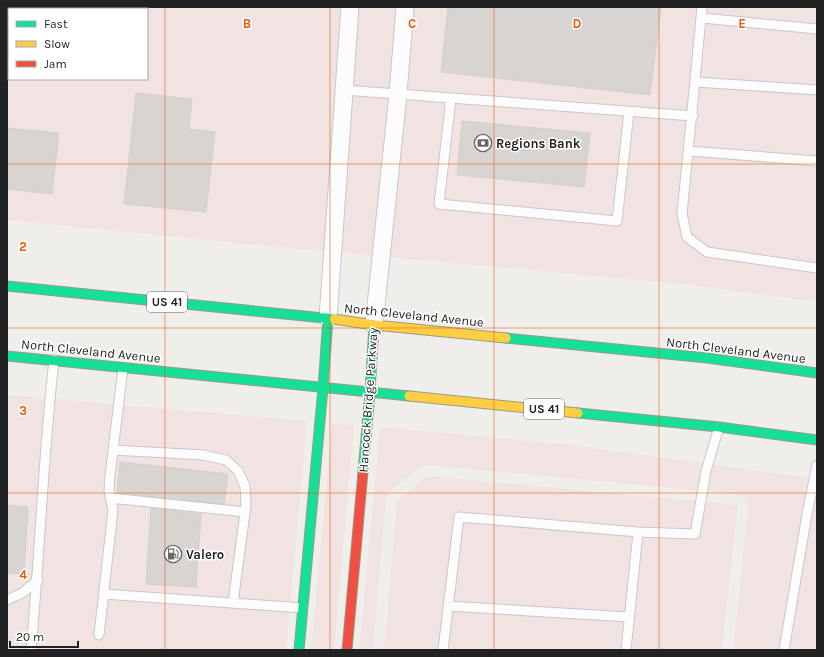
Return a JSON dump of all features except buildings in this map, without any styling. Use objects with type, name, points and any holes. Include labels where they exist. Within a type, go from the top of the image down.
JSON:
[{"type":"main road","name":"North Cleveland Avenue","points":[[7,286],[328,318],[374,325],[707,358],[817,373]]},
{"type":"main road","points":[[299,650],[328,318]]},
{"type":"main road","name":"Hancock Bridge Parkway","points":[[347,650],[370,392],[374,325]]},
{"type":"main road","name":"North Cleveland Avenue","points":[[7,356],[719,426],[817,440]]},
{"type":"street","points":[[328,318],[350,7]]},
{"type":"street","name":"Hancock Bridge Parkway","points":[[374,325],[398,94],[405,7]]},
{"type":"lane","points":[[702,7],[693,116],[682,214],[687,237],[707,252],[817,268]]},
{"type":"lane","points":[[702,18],[817,28]]},
{"type":"lane","points":[[696,82],[817,90]]},
{"type":"lane","points":[[344,90],[693,116]]},
{"type":"lane","points":[[451,98],[439,204],[617,221],[629,112]]},
{"type":"lane","points":[[689,151],[817,161]]},
{"type":"lane","points":[[31,650],[38,580],[50,395],[54,360]]},
{"type":"lane","points":[[99,635],[113,510],[110,498],[110,476],[122,368]]},
{"type":"lane","points":[[443,650],[459,517],[638,532],[695,534],[706,471],[719,426]]},
{"type":"lane","points":[[112,450],[203,455],[226,460],[238,471],[245,486],[246,505],[233,603]]},
{"type":"lane","points":[[784,650],[807,514],[817,465]]},
{"type":"lane","points":[[110,498],[245,512]]},
{"type":"lane","points":[[807,514],[817,515]]},
{"type":"lane","points":[[626,650],[638,532]]},
{"type":"lane","points":[[7,600],[22,593],[38,580]]},
{"type":"lane","points":[[104,594],[303,608]]},
{"type":"lane","points":[[448,606],[629,618]]},
{"type":"shaded area","points":[[7,7],[817,7],[817,302],[683,284],[267,246],[7,220]]},
{"type":"shaded area","points":[[7,395],[307,421],[286,650],[7,650]]},
{"type":"shaded area","points":[[332,423],[354,425],[334,650],[311,650]]},
{"type":"shaded area","points":[[380,427],[563,444],[817,479],[817,650],[733,650],[748,508],[745,498],[738,494],[427,465],[420,467],[390,492],[386,499],[373,650],[359,650]]},
{"type":"shaded area","points":[[427,476],[738,505],[722,650],[384,650],[397,501]]},
{"type":"traffic: fast","points":[[7,286],[334,319]]},
{"type":"traffic: fast","points":[[299,650],[328,318]]},
{"type":"traffic: fast","points":[[363,472],[374,325]]},
{"type":"traffic: fast","points":[[506,338],[707,358],[817,373]]},
{"type":"traffic: fast","points":[[7,356],[409,396]]},
{"type":"traffic: fast","points":[[578,413],[719,427],[817,440]]},
{"type":"traffic: slow","points":[[334,319],[374,325],[506,338]]},
{"type":"traffic: slow","points":[[409,396],[578,413]]},
{"type":"traffic: jam","points":[[347,650],[363,472]]},
{"type":"place","name":"Regions Bank","points":[[483,143]]},
{"type":"place","name":"Valero","points":[[173,554]]}]
